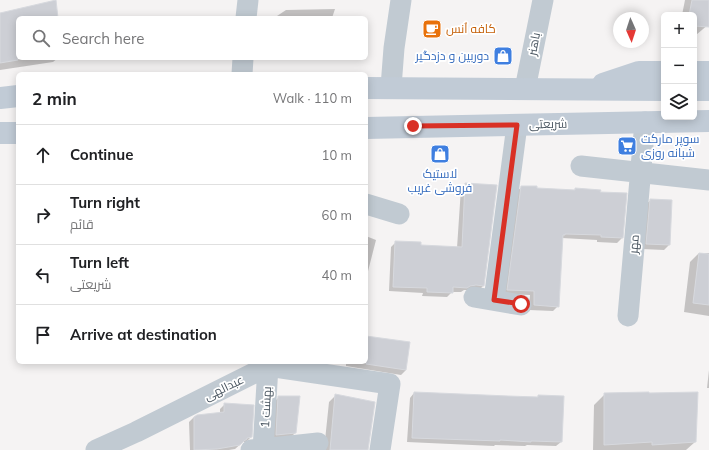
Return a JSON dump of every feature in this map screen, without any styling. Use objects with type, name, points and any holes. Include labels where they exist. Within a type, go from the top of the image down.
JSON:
[{"type":"main road","points":[[589,89],[638,72],[661,72]]},
{"type":"main road","points":[[697,86],[705,75]]},
{"type":"main road","points":[[368,88],[661,90]]},
{"type":"main road","points":[[0,98],[16,96]]},
{"type":"main road","name":"شریعتی","points":[[368,128],[708,122]]},
{"type":"main road","points":[[0,133],[16,132]]},
{"type":"street","points":[[246,16],[248,0]]},
{"type":"street","points":[[391,87],[394,48],[401,0]]},
{"type":"street","name":"باهنر","points":[[525,89],[543,0]]},
{"type":"street","points":[[242,72],[243,60]]},
{"type":"street","name":"مهر","points":[[628,316],[645,122]]},
{"type":"street","points":[[494,300],[517,125]]},
{"type":"street","points":[[581,166],[709,180]]},
{"type":"street","points":[[368,205],[399,214]]},
{"type":"street","points":[[474,297],[521,304]]},
{"type":"street","points":[[269,364],[390,384],[380,450]]},
{"type":"street","name":"بهشت 1","points":[[259,449],[269,364]]},
{"type":"street","name":"عبدالهی","points":[[96,450],[136,432],[269,364]]},
{"type":"street","points":[[259,449],[318,443]]},
{"type":"building","points":[[56,0],[58,16],[16,16],[16,60],[18,60],[0,63],[0,13]]},
{"type":"building","points":[[692,0],[709,0],[709,27],[697,26],[697,12],[690,12]]},
{"type":"building","points":[[465,183],[497,185],[484,286],[476,285],[467,288],[453,287],[453,293],[427,292],[427,288],[393,287],[395,241],[421,242],[421,245],[462,247]]},
{"type":"building","points":[[521,186],[575,190],[575,188],[601,190],[600,192],[627,193],[623,238],[601,237],[601,235],[563,235],[559,307],[534,305],[534,291],[507,290]]},
{"type":"building","points":[[650,199],[672,200],[670,245],[646,244]]},
{"type":"building","points":[[699,253],[709,254],[709,305],[693,303]]},
{"type":"building","points":[[368,336],[410,342],[406,370],[366,364],[368,364]]},
{"type":"building","points":[[414,392],[538,397],[538,395],[564,396],[562,442],[412,438]]},
{"type":"building","points":[[698,392],[696,442],[652,445],[652,442],[604,445],[604,393]]},
{"type":"building","points":[[335,394],[375,402],[368,450],[330,450]]},
{"type":"building","points":[[278,396],[300,396],[296,433],[276,435]]},
{"type":"building","points":[[224,403],[254,405],[252,437],[247,438],[240,445],[217,449],[194,450],[194,417],[197,415],[224,412]]},
{"type":"place","name":"کافه اُنس","points":[[432,29]]},
{"type":"place","name":"دوربین و دزدگیر","points":[[503,56]]},
{"type":"place","name":"سوپر مارکت شبانه روزی","points":[[627,146]]},
{"type":"place","name":"لاستیک فروشی غریب","points":[[440,154]]},
{"type":"route","points":[[413,126],[517,125],[494,300],[521,304]]}]
